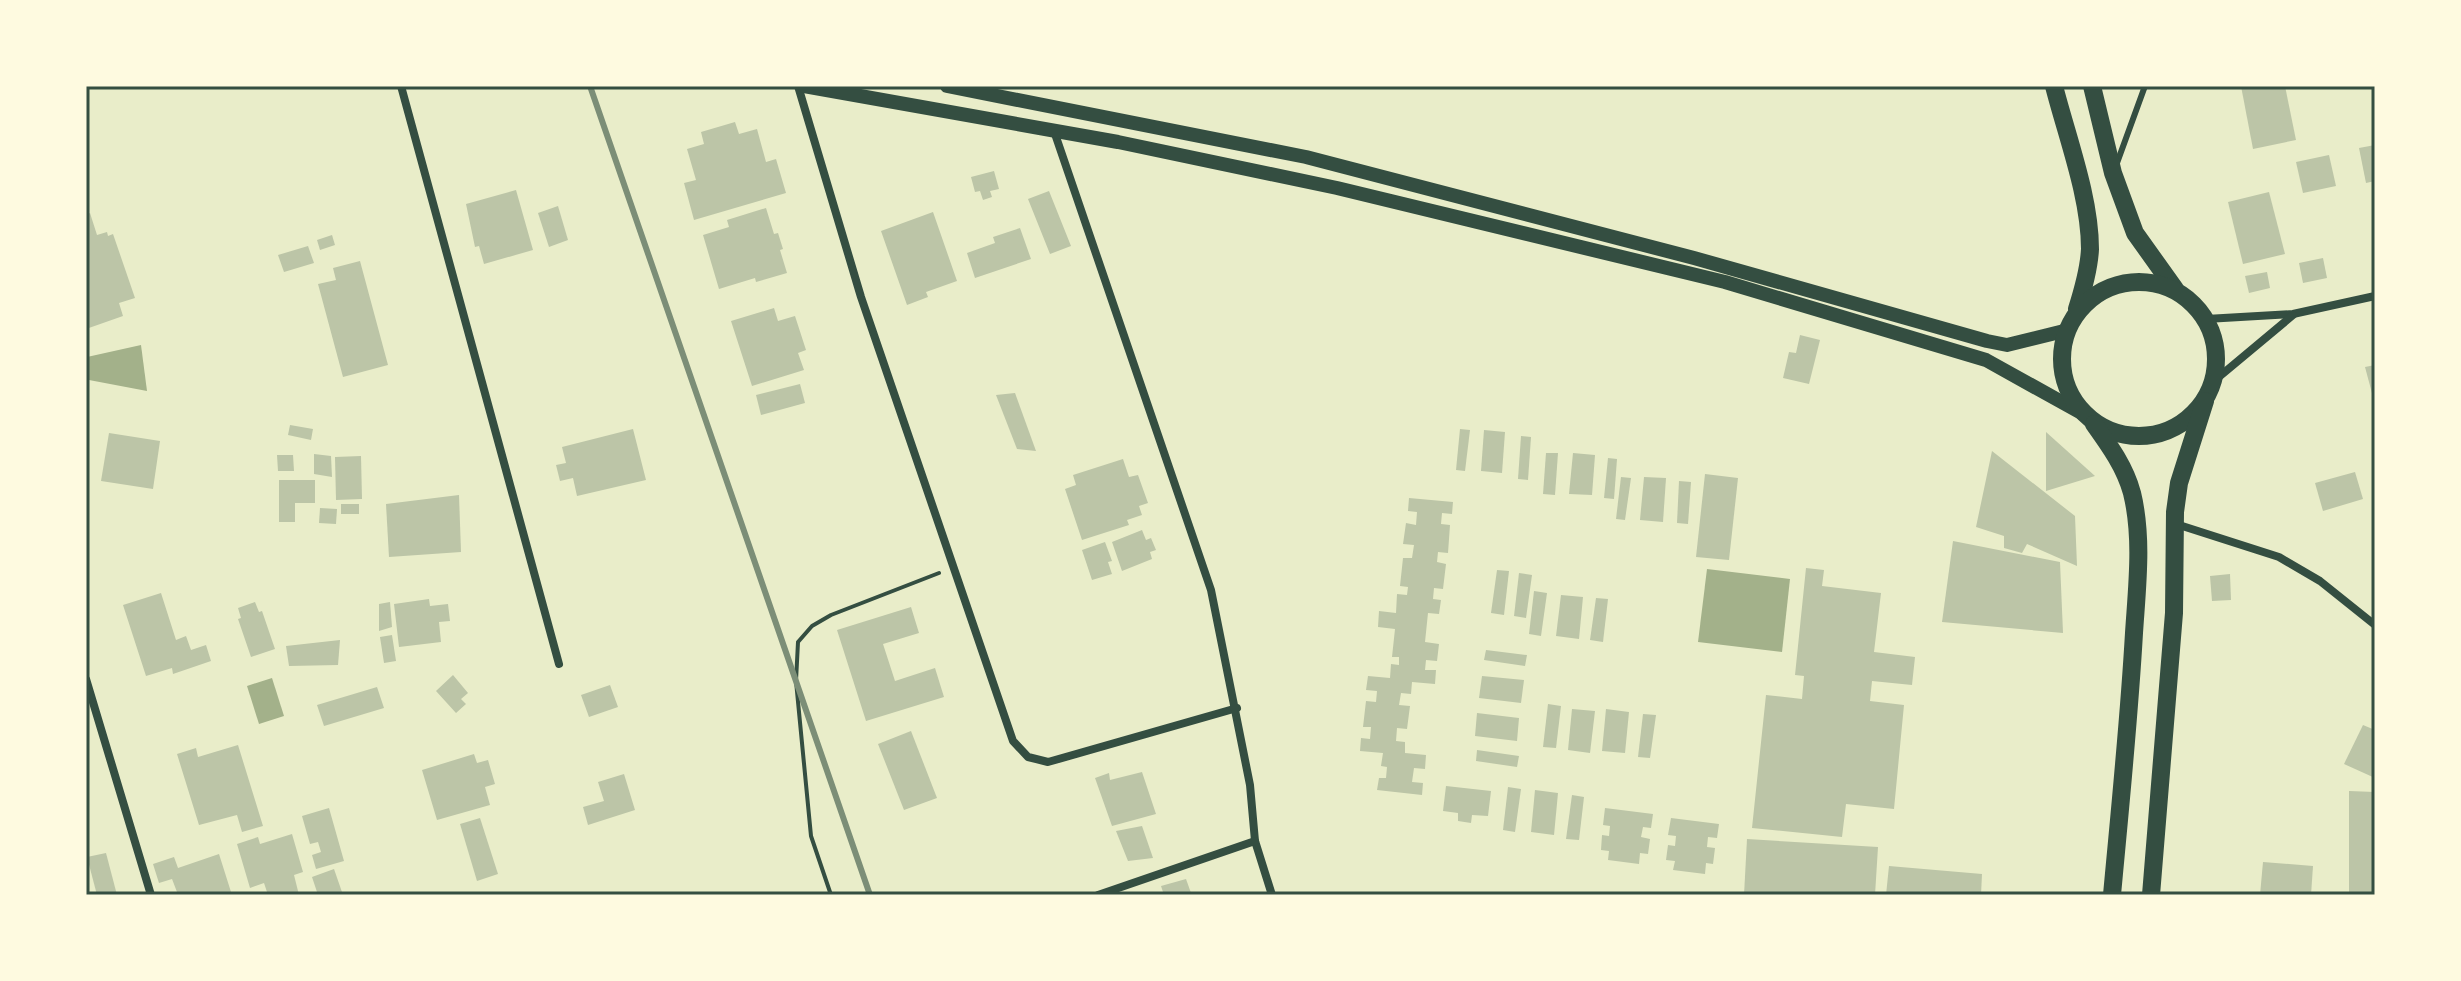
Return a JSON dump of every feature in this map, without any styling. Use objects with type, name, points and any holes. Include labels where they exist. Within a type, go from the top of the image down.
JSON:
[{"type":"main road","points":[[2054,86],[2087,215],[2090,250],[2086,278],[2061,355],[2064,377],[2071,397],[2117,456],[2131,492],[2137,525],[2138,566],[2130,704],[2112,895]]},
{"type":"main road","points":[[2092,86],[2113,173],[2135,233],[2175,289],[2193,302],[2206,319],[2215,339],[2217,360],[2214,381],[2179,483],[2174,613],[2151,895]]},
{"type":"main road","points":[[2071,322],[2095,294],[2120,283],[2148,281],[2175,289]]},
{"type":"main road","points":[[2089,418],[2115,433],[2141,437],[2166,433],[2188,420],[2205,401]]},
{"type":"street","points":[[401,86],[559,664]]},
{"type":"street","points":[[798,86],[861,297],[1013,741],[1028,757],[1048,762],[1237,708]]},
{"type":"street","points":[[804,86],[1053,130],[1337,188],[1647,262],[1791,300],[1986,360],[2089,418]]},
{"type":"street","points":[[947,86],[1306,157],[1694,258],[1987,341],[2007,345],[2071,322]]},
{"type":"street","points":[[1053,130],[1211,590],[1237,708],[1250,785],[1255,841],[1272,895]]},
{"type":"street","points":[[2206,319],[2293,314],[2375,296]]},
{"type":"street","points":[[2214,381],[2293,314]]},
{"type":"street","points":[[2176,524],[2279,557],[2320,581],[2375,625]]},
{"type":"street","points":[[86,679],[151,895]]},
{"type":"street","points":[[1098,895],[1255,841]]},
{"type":"lane","points":[[2113,173],[2145,86]]},
{"type":"path","points":[[831,895],[811,836],[796,681],[798,642],[812,626],[831,615],[953,568]]},
{"type":"shaded area","points":[[141,345],[147,391],[89,380],[87,357]]},
{"type":"shaded area","points":[[1707,569],[1790,579],[1782,652],[1698,642]]},
{"type":"shaded area","points":[[272,678],[284,716],[259,724],[247,686]]},
{"type":"building","points":[[2241,86],[2285,86],[2296,140],[2253,149]]},
{"type":"building","points":[[735,122],[739,134],[757,129],[766,162],[776,159],[786,193],[694,220],[684,183],[696,180],[687,149],[704,144],[701,132]]},
{"type":"building","points":[[2375,145],[2375,181],[2366,183],[2359,148]]},
{"type":"building","points":[[2329,155],[2336,186],[2303,193],[2296,162]]},
{"type":"building","points":[[994,171],[999,189],[990,191],[992,197],[983,200],[980,191],[975,192],[971,177]]},
{"type":"building","points":[[516,190],[533,250],[484,264],[479,246],[475,247],[466,204]]},
{"type":"building","points":[[1049,191],[1071,246],[1050,254],[1028,199]]},
{"type":"building","points":[[2269,192],[2285,254],[2243,264],[2228,202]]},
{"type":"building","points":[[558,206],[568,240],[549,247],[538,213]]},
{"type":"building","points":[[766,208],[774,234],[778,233],[787,273],[756,282],[755,278],[719,289],[703,235],[729,227],[727,220]]},
{"type":"building","points":[[933,212],[957,281],[926,292],[928,297],[907,305],[881,231]]},
{"type":"building","points":[[90,213],[97,235],[113,234],[135,298],[119,303],[123,316],[86,329],[86,215]]},
{"type":"building","points":[[1020,228],[1031,259],[975,278],[967,253],[995,243],[993,237]]},
{"type":"building","points":[[332,235],[335,245],[320,250],[317,240]]},
{"type":"building","points":[[308,246],[314,263],[284,272],[278,255]]},
{"type":"building","points":[[2323,258],[2327,278],[2303,283],[2299,263]]},
{"type":"building","points":[[360,261],[388,365],[343,377],[318,284],[336,280],[333,268]]},
{"type":"building","points":[[2267,272],[2270,288],[2249,293],[2245,276]]},
{"type":"building","points":[[774,308],[778,321],[795,316],[806,350],[798,353],[804,370],[752,386],[731,321]]},
{"type":"building","points":[[1800,335],[1820,340],[1809,384],[1783,378],[1789,352],[1796,353]]},
{"type":"building","points":[[2375,365],[2375,396],[2373,397],[2365,367]]},
{"type":"building","points":[[800,384],[805,403],[761,415],[756,395]]},
{"type":"building","points":[[1015,393],[1036,451],[1017,449],[996,395]]},
{"type":"building","points":[[290,425],[313,429],[311,440],[288,435]]},
{"type":"building","points":[[633,429],[646,480],[577,496],[573,478],[560,481],[556,465],[566,463],[562,447]]},
{"type":"building","points":[[1460,429],[1470,430],[1465,471],[1456,470]]},
{"type":"building","points":[[1484,430],[1505,432],[1502,473],[1481,471]]},
{"type":"building","points":[[2046,432],[2095,476],[2046,491]]},
{"type":"building","points":[[109,433],[160,441],[153,489],[101,481]]},
{"type":"building","points":[[1521,436],[1531,437],[1528,480],[1518,479]]},
{"type":"building","points":[[1992,451],[2075,516],[2077,566],[2027,544],[2022,553],[2004,548],[2004,536],[1976,527]]},
{"type":"building","points":[[1546,453],[1558,453],[1555,495],[1543,494]]},
{"type":"building","points":[[1573,453],[1595,455],[1592,495],[1569,494]]},
{"type":"building","points":[[314,454],[331,456],[332,477],[314,474]]},
{"type":"building","points":[[277,455],[293,455],[294,471],[278,471]]},
{"type":"building","points":[[361,456],[362,499],[336,500],[335,457]]},
{"type":"building","points":[[1608,458],[1617,459],[1614,499],[1604,498]]},
{"type":"building","points":[[1123,459],[1129,477],[1138,475],[1148,503],[1139,506],[1142,515],[1127,520],[1129,525],[1082,540],[1065,489],[1076,485],[1073,475]]},
{"type":"building","points":[[2355,472],[2363,499],[2323,511],[2315,483]]},
{"type":"building","points":[[1705,474],[1738,478],[1729,560],[1696,557]]},
{"type":"building","points":[[1621,477],[1631,478],[1625,520],[1616,519]]},
{"type":"building","points":[[1644,477],[1666,478],[1663,522],[1640,520]]},
{"type":"building","points":[[279,480],[315,480],[315,503],[295,503],[295,522],[279,522]]},
{"type":"building","points":[[1679,481],[1691,482],[1688,524],[1677,523]]},
{"type":"building","points":[[459,495],[461,552],[389,557],[386,504]]},
{"type":"building","points":[[1409,498],[1453,502],[1452,514],[1442,513],[1441,524],[1450,525],[1448,553],[1438,552],[1437,562],[1446,564],[1443,589],[1434,588],[1433,599],[1441,600],[1439,614],[1428,613],[1425,642],[1439,644],[1437,661],[1426,660],[1425,670],[1436,670],[1435,684],[1412,682],[1411,694],[1401,693],[1399,705],[1410,706],[1407,729],[1397,728],[1396,741],[1405,742],[1405,753],[1426,755],[1425,769],[1414,768],[1412,782],[1423,783],[1422,795],[1377,790],[1379,778],[1386,778],[1387,767],[1381,766],[1383,753],[1360,751],[1361,738],[1370,739],[1371,727],[1363,727],[1366,701],[1376,702],[1377,691],[1366,690],[1368,676],[1390,678],[1391,664],[1399,665],[1399,657],[1392,657],[1395,629],[1378,627],[1379,611],[1396,613],[1397,594],[1407,595],[1408,587],[1400,586],[1403,558],[1412,558],[1414,545],[1403,544],[1406,523],[1416,525],[1417,512],[1408,511]]},
{"type":"building","points":[[341,504],[359,504],[359,514],[341,514]]},
{"type":"building","points":[[320,508],[337,509],[336,524],[319,523]]},
{"type":"building","points":[[1142,530],[1146,540],[1151,538],[1156,550],[1150,552],[1152,559],[1122,571],[1112,542]]},
{"type":"building","points":[[1953,541],[2060,562],[2063,633],[1942,622]]},
{"type":"building","points":[[1105,542],[1112,561],[1108,562],[1112,574],[1092,580],[1082,550]]},
{"type":"building","points":[[1806,568],[1824,570],[1822,586],[1881,593],[1874,652],[1915,657],[1912,685],[1872,681],[1870,701],[1904,705],[1894,809],[1846,804],[1842,837],[1752,828],[1766,695],[1802,699],[1804,676],[1795,675]]},
{"type":"building","points":[[1497,570],[1509,571],[1504,615],[1491,613]]},
{"type":"building","points":[[1519,573],[1532,575],[1526,618],[1514,616]]},
{"type":"building","points":[[2230,574],[2231,600],[2212,601],[2210,576]]},
{"type":"building","points":[[1534,591],[1547,593],[1541,636],[1529,634]]},
{"type":"building","points":[[161,593],[176,640],[186,636],[191,650],[206,645],[211,661],[173,674],[172,668],[146,676],[123,605]]},
{"type":"building","points":[[1561,595],[1583,597],[1579,639],[1556,636]]},
{"type":"building","points":[[1596,598],[1608,599],[1603,642],[1590,640]]},
{"type":"building","points":[[429,599],[430,606],[448,604],[450,621],[439,622],[441,642],[399,647],[394,604]]},
{"type":"building","points":[[255,602],[259,612],[262,611],[275,649],[251,657],[238,619],[241,618],[238,608]]},
{"type":"building","points":[[390,602],[392,627],[379,631],[379,604]]},
{"type":"building","points":[[911,607],[919,633],[883,644],[895,681],[935,668],[944,697],[866,721],[837,630]]},
{"type":"building","points":[[392,635],[396,661],[384,663],[380,637]]},
{"type":"building","points":[[340,640],[338,665],[289,666],[286,646]]},
{"type":"building","points":[[1486,650],[1527,655],[1525,666],[1484,660]]},
{"type":"building","points":[[453,675],[468,693],[461,699],[466,704],[456,713],[436,691]]},
{"type":"building","points":[[1482,676],[1524,680],[1521,703],[1479,698]]},
{"type":"building","points":[[610,685],[618,707],[589,717],[581,695]]},
{"type":"building","points":[[377,687],[384,708],[324,726],[317,705]]},
{"type":"building","points":[[1548,704],[1561,706],[1556,748],[1543,747]]},
{"type":"building","points":[[1572,709],[1595,711],[1590,753],[1568,750]]},
{"type":"building","points":[[1606,709],[1629,712],[1625,753],[1602,751]]},
{"type":"building","points":[[1477,713],[1519,718],[1517,741],[1475,736]]},
{"type":"building","points":[[1643,714],[1656,715],[1650,758],[1638,757]]},
{"type":"building","points":[[2363,725],[2375,730],[2375,778],[2344,764]]},
{"type":"building","points":[[911,731],[937,798],[904,810],[878,744]]},
{"type":"building","points":[[238,745],[263,826],[242,832],[237,815],[199,825],[177,754],[196,748],[198,757]]},
{"type":"building","points":[[1477,750],[1519,756],[1517,767],[1476,761]]},
{"type":"building","points":[[474,754],[477,763],[488,760],[495,784],[485,787],[490,805],[437,820],[422,770]]},
{"type":"building","points":[[1142,772],[1156,814],[1112,826],[1095,778],[1109,773],[1110,780]]},
{"type":"building","points":[[624,774],[635,810],[588,825],[583,807],[604,801],[598,782]]},
{"type":"building","points":[[1446,786],[1491,791],[1488,816],[1472,815],[1471,823],[1458,821],[1458,813],[1443,811]]},
{"type":"building","points":[[1508,787],[1521,789],[1515,832],[1503,830]]},
{"type":"building","points":[[1535,790],[1558,793],[1554,835],[1531,832]]},
{"type":"building","points":[[2349,791],[2375,792],[2375,895],[2349,895]]},
{"type":"building","points":[[1572,795],[1584,797],[1579,840],[1566,839]]},
{"type":"building","points":[[329,808],[344,861],[316,869],[312,855],[321,852],[318,842],[310,844],[302,816]]},
{"type":"building","points":[[1605,808],[1653,814],[1651,828],[1643,827],[1641,837],[1650,839],[1648,854],[1640,853],[1639,864],[1608,860],[1609,851],[1601,850],[1602,835],[1609,836],[1610,826],[1603,825]]},
{"type":"building","points":[[480,818],[498,874],[477,881],[460,824]]},
{"type":"building","points":[[1671,818],[1719,824],[1717,838],[1708,837],[1707,847],[1715,848],[1713,864],[1706,863],[1705,874],[1673,870],[1675,861],[1666,860],[1668,845],[1675,846],[1676,836],[1668,835]]},
{"type":"building","points":[[1142,826],[1153,858],[1128,861],[1116,831]]},
{"type":"building","points":[[292,834],[303,872],[294,875],[299,895],[268,895],[264,883],[250,888],[237,844],[258,837],[260,844]]},
{"type":"building","points":[[1747,839],[1878,847],[1875,895],[1744,895]]},
{"type":"building","points":[[106,853],[117,895],[97,895],[87,857]]},
{"type":"building","points":[[219,854],[231,892],[222,895],[170,895],[177,892],[172,879],[159,883],[153,864],[174,857],[178,868]]},
{"type":"building","points":[[2263,862],[2313,866],[2311,895],[2260,895]]},
{"type":"building","points":[[1889,866],[1982,874],[1981,895],[1886,895]]},
{"type":"building","points":[[334,869],[343,895],[318,895],[312,877]]},
{"type":"building","points":[[1186,879],[1191,893],[1164,895],[1161,886]]},
{"type":"railway","points":[[590,86],[870,895]]}]
